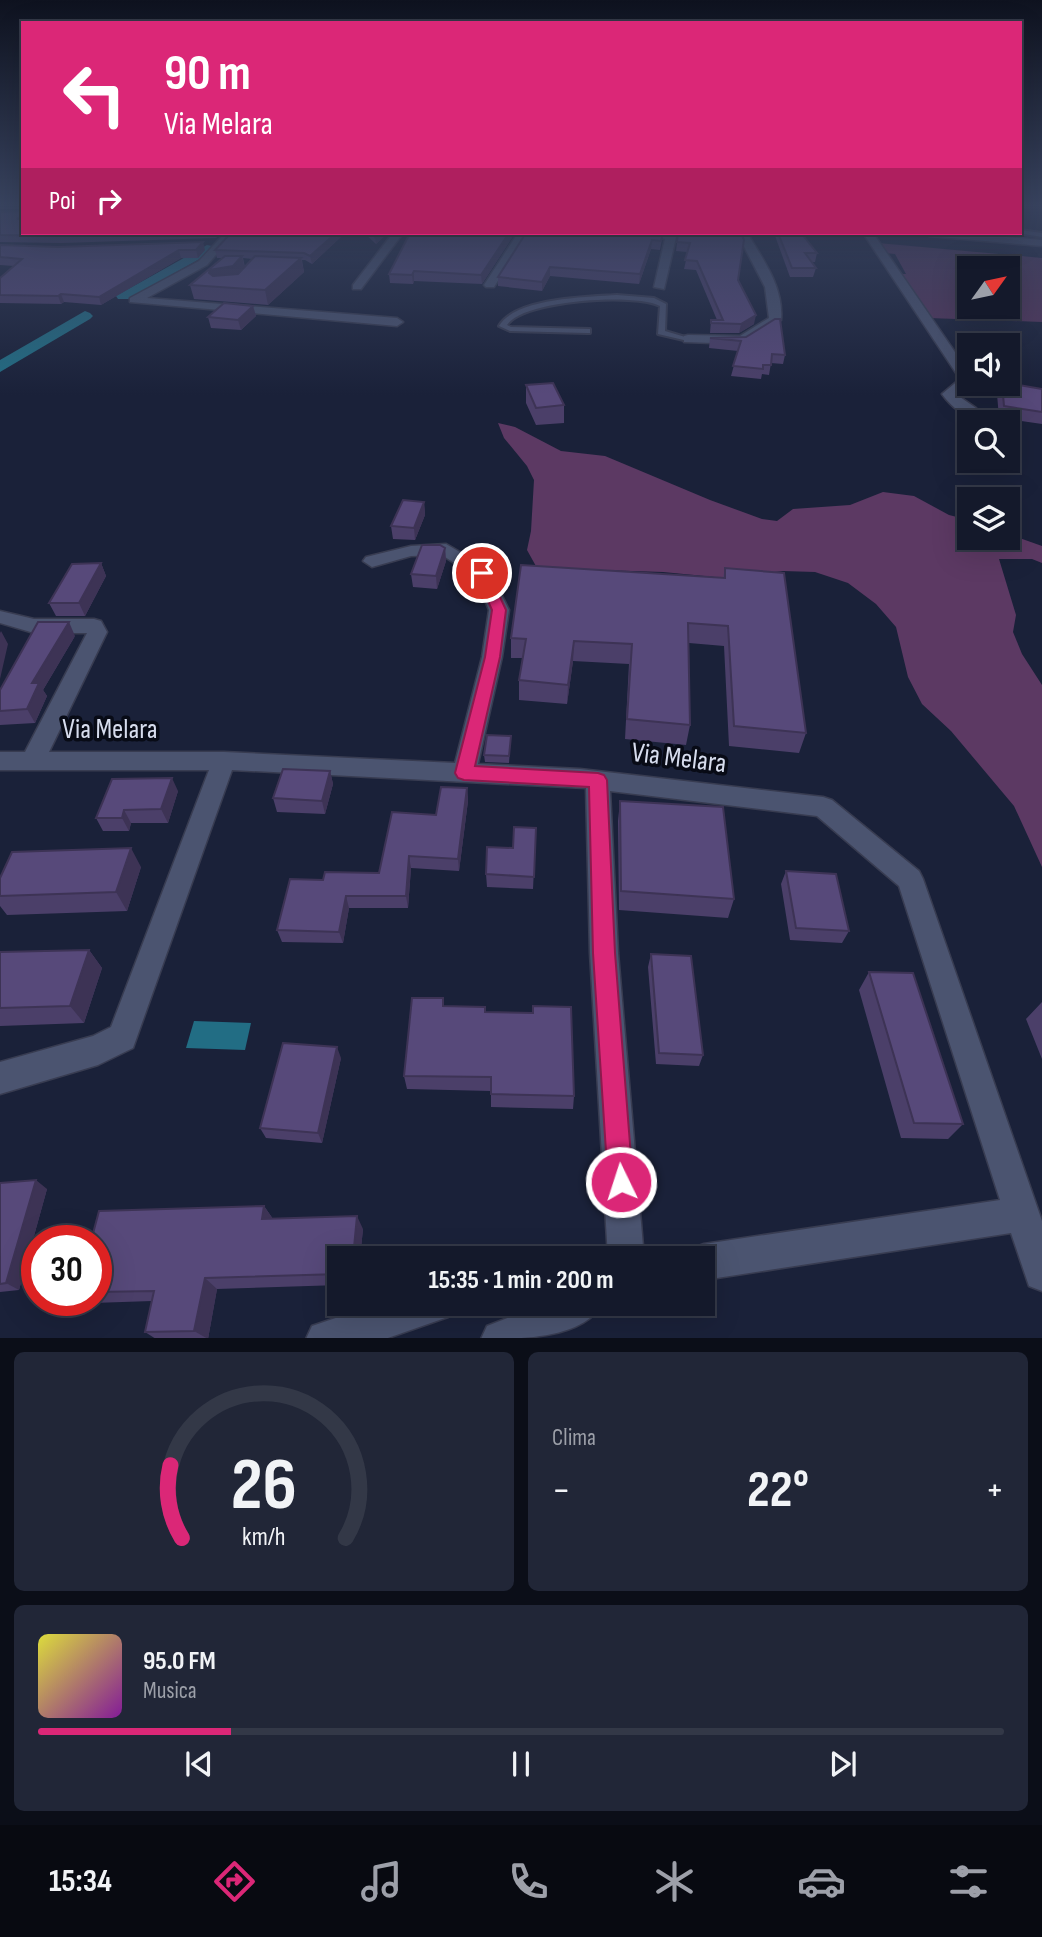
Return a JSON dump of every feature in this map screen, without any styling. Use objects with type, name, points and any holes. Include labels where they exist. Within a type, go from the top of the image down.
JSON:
[{"type":"street","points":[[197,269],[134,300],[397,322]]},
{"type":"street","points":[[357,287],[370,269]]},
{"type":"street","points":[[490,285],[500,269]]},
{"type":"street","points":[[660,287],[664,269]]},
{"type":"street","points":[[688,339],[743,340],[775,320],[777,314],[769,283],[762,269]]},
{"type":"street","points":[[893,269],[967,380],[948,394],[969,410]]},
{"type":"street","points":[[372,561],[411,551],[446,549],[482,573],[499,610],[492,657],[464,773]]},
{"type":"street","points":[[0,617],[34,626],[94,626],[97,632],[33,760]]},
{"type":"street","name":"Via Melara","points":[[0,761],[224,761],[598,780],[823,807],[910,879],[1020,1214],[1042,1273]]},
{"type":"street","points":[[0,1078],[98,1050],[122,1037],[224,761]]},
{"type":"street","points":[[598,780],[604,953],[625,1246]]},
{"type":"street","points":[[715,1260],[1020,1214]]},
{"type":"street","points":[[329,1338],[398,1316]]},
{"type":"street","points":[[503,1338],[561,1316]]},
{"type":"lane","points":[[587,331],[510,329],[503,326],[507,318],[534,307],[594,299],[649,298],[664,305],[661,332],[688,339]]},
{"type":"shaded area","points":[[903,269],[957,269],[957,319],[929,318],[900,274],[906,274]]},
{"type":"shaded area","points":[[1020,269],[1042,269],[1042,322],[957,319],[1020,319]]},
{"type":"shaded area","points":[[498,423],[515,427],[561,451],[605,456],[762,519],[777,521],[793,509],[850,505],[883,492],[914,496],[957,517],[957,550],[1020,550],[1020,538],[1042,546],[1042,563],[1032,559],[999,559],[1016,615],[1013,632],[1022,654],[1042,685],[1042,867],[1014,806],[951,731],[922,704],[908,677],[896,627],[876,604],[848,583],[815,572],[783,571],[725,578],[663,572],[537,568],[527,550],[534,480],[527,466],[504,438]]},
{"type":"water","points":[[194,1021],[251,1023],[245,1050],[186,1048]]},
{"type":"building","points":[[10,269],[146,269],[99,297],[61,294],[0,295],[0,278]]},
{"type":"building","points":[[209,269],[213,269],[209,273],[213,276],[238,274],[242,269],[288,269],[265,290],[190,285]]},
{"type":"building","points":[[391,269],[485,269],[481,275],[414,271],[412,275],[389,274]]},
{"type":"building","points":[[503,269],[549,269],[542,282],[498,277]]},
{"type":"building","points":[[581,269],[642,269],[640,274]]},
{"type":"building","points":[[701,269],[740,269],[738,280],[756,315],[741,324],[711,323],[711,320],[723,320]]},
{"type":"building","points":[[224,303],[253,306],[238,320],[208,317]]},
{"type":"building","points":[[775,319],[780,319],[785,355],[772,354],[771,365],[763,365],[763,369],[733,366],[741,341],[710,338],[746,337]]},
{"type":"building","points":[[553,383],[564,405],[536,408],[526,385]]},
{"type":"building","points":[[1020,385],[1042,389],[1042,412],[1004,406],[1003,396],[1020,396]]},
{"type":"building","points":[[403,500],[424,502],[414,528],[391,526]]},
{"type":"building","points":[[422,545],[440,545],[445,548],[436,576],[411,574]]},
{"type":"building","points":[[101,563],[79,603],[49,603],[72,564]]},
{"type":"building","points":[[521,565],[725,578],[725,568],[784,573],[806,733],[734,726],[728,626],[688,623],[690,725],[627,719],[632,644],[574,641],[568,685],[519,680],[526,639],[511,638]]},
{"type":"building","points":[[38,622],[69,622],[32,683],[39,683],[27,709],[0,711],[0,690]]},
{"type":"building","points":[[487,735],[511,736],[509,756],[484,755]]},
{"type":"building","points":[[283,769],[330,771],[322,801],[273,798]]},
{"type":"building","points":[[172,778],[161,809],[124,810],[122,818],[96,818],[112,779]]},
{"type":"building","points":[[441,787],[467,788],[458,859],[409,856],[406,896],[346,896],[339,932],[277,930],[290,879],[323,880],[325,872],[379,873],[392,812],[436,815]]},
{"type":"building","points":[[620,801],[723,807],[734,899],[621,891]]},
{"type":"building","points":[[514,827],[536,828],[534,877],[486,874],[487,847],[513,848]]},
{"type":"building","points":[[131,848],[116,892],[0,896],[0,878],[12,852]]},
{"type":"building","points":[[786,871],[836,874],[849,931],[796,928]]},
{"type":"building","points":[[89,950],[70,1006],[0,1008],[0,952]]},
{"type":"building","points":[[651,954],[691,956],[703,1055],[659,1053]]},
{"type":"building","points":[[869,972],[913,973],[963,1124],[914,1123]]},
{"type":"building","points":[[412,998],[443,998],[443,1006],[485,1007],[485,1012],[533,1013],[533,1006],[571,1007],[574,1096],[491,1094],[491,1077],[404,1076]]},
{"type":"building","points":[[283,1043],[337,1047],[318,1133],[260,1128]]},
{"type":"building","points":[[36,1180],[6,1283],[0,1284],[0,1183]]},
{"type":"building","points":[[264,1206],[262,1219],[357,1216],[354,1246],[327,1246],[327,1274],[205,1278],[194,1331],[145,1332],[154,1291],[112,1292],[112,1225],[95,1225],[99,1211]]},
{"type":"waterway","points":[[123,296],[170,269]]},
{"type":"waterway","points":[[0,367],[85,316]]},
{"type":"route","points":[[482,573],[499,610],[492,657],[464,773],[598,780],[604,953],[621,1182]]}]
